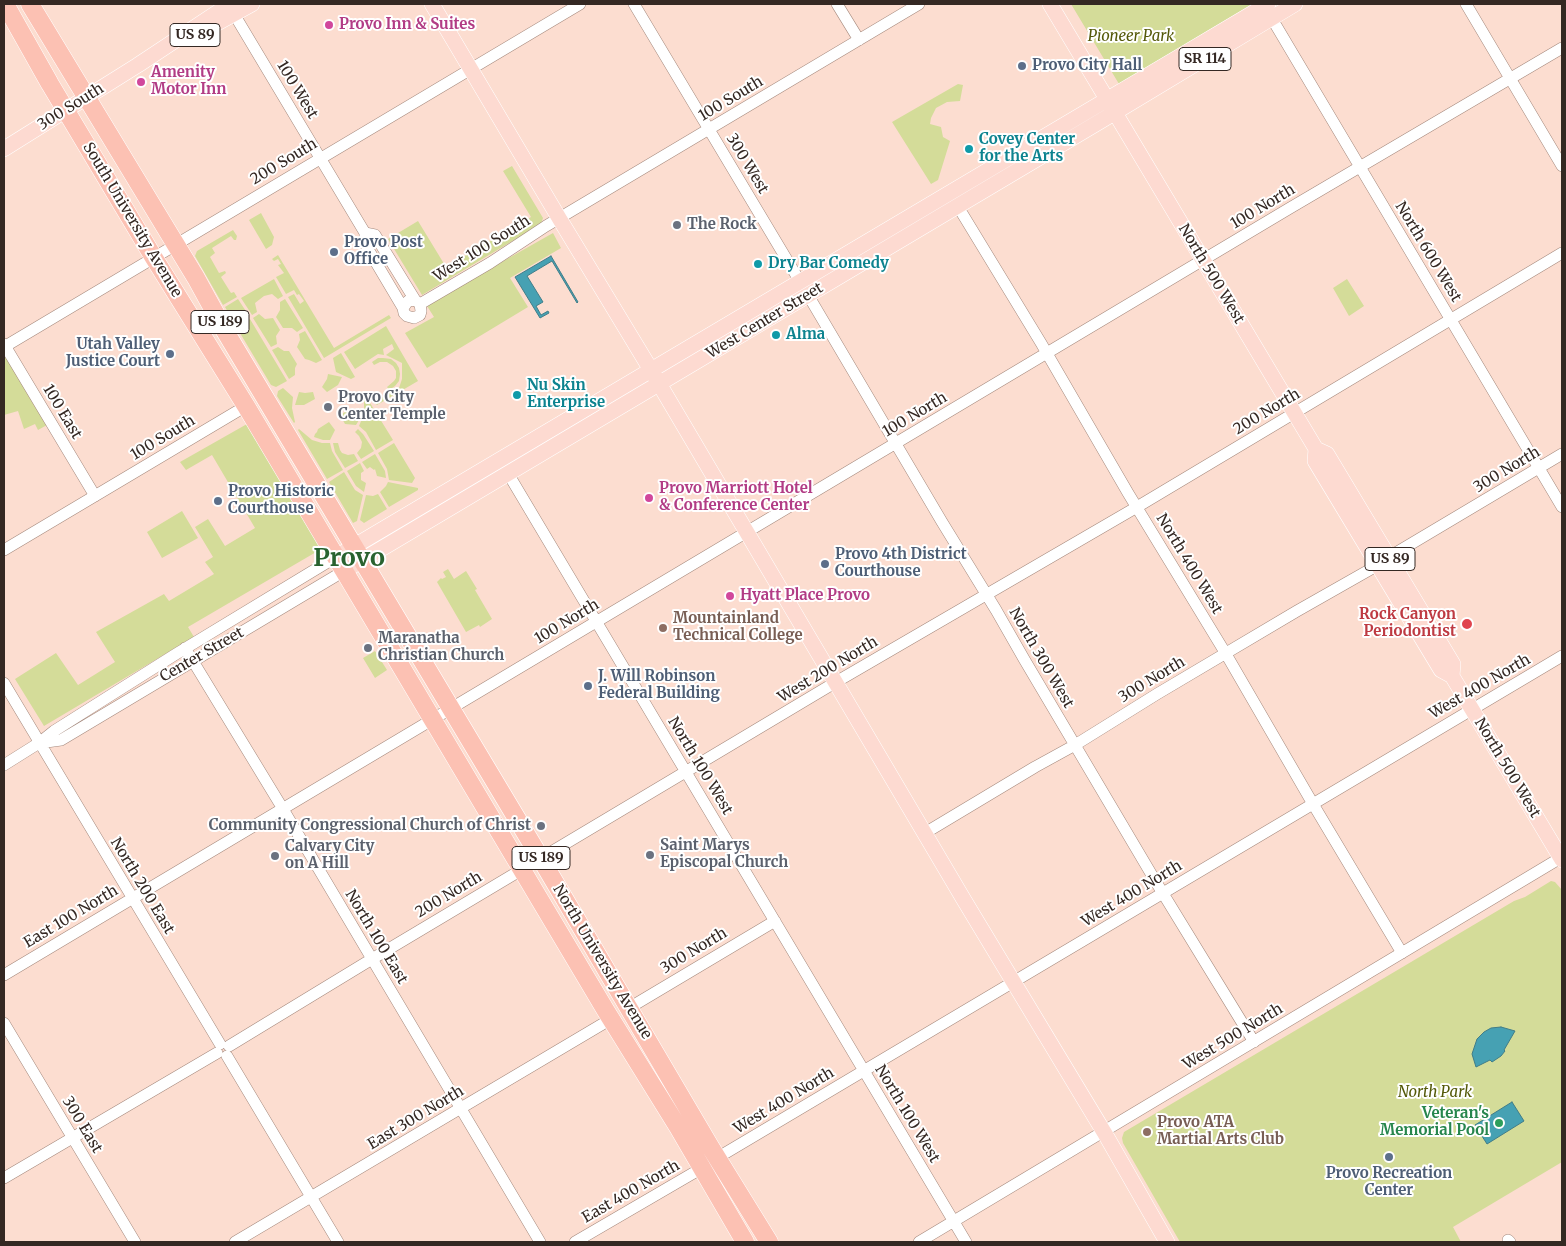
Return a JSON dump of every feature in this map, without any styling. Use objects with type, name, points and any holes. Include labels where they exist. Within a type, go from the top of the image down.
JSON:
[{"type":"highway","name":"South University Avenue","points":[[5,4],[65,110],[340,564]]},
{"type":"highway","name":"South University Avenue","points":[[30,4],[87,96],[358,553]]},
{"type":"highway","name":"North University Avenue","points":[[358,553],[717,1158],[769,1242]]},
{"type":"highway","name":"North University Avenue","points":[[340,564],[745,1242]]},
{"type":"main road","name":"300 South","points":[[4,149],[230,7],[252,4]]},
{"type":"main road","points":[[432,4],[1104,1132],[1167,1242]]},
{"type":"main road","name":"US 89","points":[[1050,4],[1107,99]]},
{"type":"main road","name":"West Center Street","points":[[358,553],[509,473],[659,384],[949,192],[1107,99],[1267,9],[1294,4]]},
{"type":"main road","name":"West Center Street","points":[[358,553],[500,460],[651,370],[958,206],[1115,113],[1267,9]]},
{"type":"main road","name":"North 500 West","points":[[1107,99],[1316,450],[1327,454],[1383,561],[1453,664],[1452,676],[1562,859]]},
{"type":"main road","name":"Center Street","points":[[340,564],[358,553]]},
{"type":"street","name":"200 South","points":[[4,346],[580,4]]},
{"type":"street","name":"300 West","points":[[634,4],[804,288]]},
{"type":"street","points":[[838,4],[859,40]]},
{"type":"street","name":"100 South","points":[[558,218],[919,4]]},
{"type":"street","points":[[1466,4],[1562,166]]},
{"type":"street","name":"100 West","points":[[230,7],[365,233]]},
{"type":"street","name":"North 600 West","points":[[1267,9],[1562,507]]},
{"type":"street","name":"100 North","points":[[283,809],[1562,48]]},
{"type":"street","name":"North 400 West","points":[[949,192],[1048,354],[1402,954]]},
{"type":"street","name":"West 100 South","points":[[418,302],[490,263],[558,218]]},
{"type":"street","points":[[365,233],[375,235],[418,302],[421,311],[417,317],[407,316],[404,313],[404,308],[365,244],[365,233]]},
{"type":"street","name":"200 North","points":[[987,595],[1562,253]]},
{"type":"street","name":"North 300 West","points":[[804,288],[1163,893],[1254,1042]]},
{"type":"street","points":[[404,308],[408,301],[418,302]]},
{"type":"street","name":"100 East","points":[[4,346],[95,496]]},
{"type":"street","name":"100 South","points":[[4,550],[246,406]]},
{"type":"street","name":"300 North","points":[[925,832],[1075,745],[1562,454]]},
{"type":"street","name":"North 100 West","points":[[500,460],[966,1242]]},
{"type":"street","name":"Center Street","points":[[4,765],[40,744],[52,732],[185,648],[340,564]]},
{"type":"street","name":"Center Street","points":[[40,744],[61,740],[193,661],[340,564]]},
{"type":"street","name":"West 200 North","points":[[685,772],[916,634],[987,595]]},
{"type":"street","name":"North 100 East","points":[[185,648],[283,809],[540,1242]]},
{"type":"street","name":"West 400 North","points":[[717,1158],[1562,656]]},
{"type":"street","name":"North 200 East","points":[[4,683],[338,1242]]},
{"type":"street","name":"200 North","points":[[4,1178],[223,1050],[685,772]]},
{"type":"street","name":"East 100 North","points":[[4,976],[283,809]]},
{"type":"street","name":"West 500 North","points":[[919,1242],[1562,859]]},
{"type":"street","name":"300 North","points":[[629,1008],[775,921]]},
{"type":"street","name":"East 300 North","points":[[235,1242],[611,1019]]},
{"type":"street","name":"300 East","points":[[4,1023],[135,1242]]},
{"type":"street","name":"East 400 North","points":[[576,1242],[702,1168]]},
{"type":"green space","name":"Pioneer Park","points":[[1071,4],[1252,4],[1119,84]]},
{"type":"green space","points":[[958,84],[963,85],[960,101],[947,102],[936,108],[931,118],[930,124],[941,127],[943,137],[950,141],[938,180],[931,184],[892,122]]},
{"type":"green space","points":[[512,166],[543,218],[541,224],[422,295],[388,239],[418,221],[446,267],[531,217],[503,171]]},
{"type":"green space","points":[[261,213],[274,237],[272,245],[266,249],[249,220]]},
{"type":"green space","points":[[233,230],[237,236],[236,240],[231,236],[212,248],[215,253],[210,257],[219,273],[225,271],[226,273],[221,277],[231,293],[234,292],[237,297],[223,305],[195,256],[197,251]]},
{"type":"green space","points":[[553,233],[561,248],[510,278],[528,307],[427,368],[405,333],[434,317],[427,306]]},
{"type":"green space","points":[[278,255],[334,348],[389,315],[391,318],[324,358],[288,297],[294,294],[300,304],[304,301],[294,290],[286,294],[276,277],[284,273],[278,265],[281,264],[278,259],[274,261],[272,259]]},
{"type":"green space","points":[[274,279],[283,296],[278,299],[272,294],[264,296],[255,303],[257,312],[252,315],[241,298]]},
{"type":"green space","points":[[1347,279],[1364,306],[1349,316],[1333,288]]},
{"type":"green space","points":[[238,299],[249,316],[235,324],[225,307]]},
{"type":"green space","points":[[285,299],[303,328],[297,332],[292,328],[283,328],[276,317],[280,310],[280,302]]},
{"type":"green space","points":[[259,314],[265,319],[273,318],[280,330],[276,336],[277,344],[271,347],[253,318]]},
{"type":"green space","points":[[250,319],[287,381],[276,387],[271,385],[237,328]]},
{"type":"green space","points":[[386,326],[418,381],[377,405],[374,402],[399,388],[402,379],[402,363],[386,355],[394,349],[392,344],[383,349],[384,355],[378,354],[355,369],[344,352]]},
{"type":"green space","points":[[305,331],[322,360],[316,363],[305,359],[297,347],[300,340],[299,334]]},
{"type":"green space","points":[[278,347],[284,351],[289,351],[297,364],[295,375],[289,379],[272,350]]},
{"type":"green space","points":[[341,353],[355,377],[351,379],[336,372],[333,358]]},
{"type":"green space","points":[[6,357],[47,425],[38,430],[35,424],[24,429],[18,411],[4,415],[4,358]]},
{"type":"green space","points":[[378,358],[391,359],[399,368],[399,381],[389,390],[387,387],[396,378],[396,371],[387,362],[380,362],[374,365],[372,362]]},
{"type":"green space","points":[[328,374],[342,377],[338,385],[327,392],[322,387]]},
{"type":"green space","points":[[283,388],[293,397],[294,423],[277,396],[278,391]]},
{"type":"green space","points":[[299,392],[313,392],[315,399],[304,405],[295,405]]},
{"type":"green space","points":[[367,398],[393,440],[376,450],[366,432],[359,426],[364,414],[364,400]]},
{"type":"green space","points":[[352,408],[355,410],[361,409],[359,420],[356,425],[345,424],[340,415]]},
{"type":"green space","points":[[329,422],[335,430],[330,440],[314,437],[318,429]]},
{"type":"green space","points":[[247,424],[323,548],[188,627],[194,637],[44,726],[15,679],[56,653],[78,685],[115,662],[96,632],[164,594],[169,601],[214,574],[205,562],[213,557],[195,527],[208,519],[225,546],[255,528],[212,455],[186,470],[180,462]]},
{"type":"green space","points":[[299,429],[312,440],[330,443],[332,451],[343,470],[327,479]]},
{"type":"green space","points":[[358,429],[374,451],[361,459],[357,453],[361,448],[362,442],[355,432]]},
{"type":"green space","points":[[333,443],[338,443],[342,453],[354,454],[358,461],[345,468],[335,452]]},
{"type":"green space","points":[[394,443],[415,478],[412,483],[389,480],[387,469],[378,453]]},
{"type":"green space","points":[[375,454],[385,471],[386,478],[377,476],[375,469],[370,467],[367,469],[362,462]]},
{"type":"green space","points":[[360,463],[364,471],[361,473],[361,480],[366,483],[364,492],[356,486],[347,471]]},
{"type":"green space","points":[[344,472],[355,490],[363,495],[357,521],[353,523],[329,482]]},
{"type":"green space","points":[[388,482],[418,488],[418,490],[389,507],[380,492]]},
{"type":"green space","points":[[378,494],[387,509],[364,523],[360,520],[366,495],[373,496]]},
{"type":"green space","points":[[182,511],[198,538],[162,558],[147,532]]},
{"type":"green space","points":[[448,569],[454,579],[466,571],[492,619],[480,627],[479,625],[466,632],[437,582],[441,578],[446,577],[443,572]]},
{"type":"green space","points":[[375,651],[387,670],[375,678],[363,658]]},
{"type":"green space","name":"North Park","points":[[1551,881],[1555,882],[1562,890],[1562,1162],[1453,1227],[1461,1242],[1180,1242],[1123,1143],[1124,1132],[1514,901],[1525,897]]},
{"type":"water","points":[[551,256],[578,302],[552,261],[527,276],[543,302],[536,306],[541,315],[548,311],[549,313],[540,318],[515,277]]},
{"type":"water","points":[[1501,1027],[1515,1031],[1505,1051],[1492,1062],[1490,1060],[1476,1067],[1472,1054],[1477,1039],[1491,1028]]},
{"type":"water","name":"Veteran's Memorial Pool","points":[[1512,1102],[1524,1121],[1487,1144],[1475,1125]]},
{"type":"place","name":"Provo Inn & Suites","points":[[329,25]]},
{"type":"place","name":"Provo City Hall","points":[[1022,66]]},
{"type":"place","name":"Amenity Motor Inn","points":[[141,82]]},
{"type":"place","name":"Covey Center for the Arts","points":[[969,149]]},
{"type":"place","name":"The Rock","points":[[677,225]]},
{"type":"place","name":"Provo Post Office","points":[[334,252]]},
{"type":"place","name":"Dry Bar Comedy","points":[[758,264]]},
{"type":"place","name":"Alma","points":[[776,335]]},
{"type":"place","name":"Utah Valley Justice Court","points":[[170,354]]},
{"type":"place","name":"Nu Skin Enterprise","points":[[517,395]]},
{"type":"place","name":"Provo City Center Temple","points":[[328,407]]},
{"type":"place","name":"Provo Marriott Hotel & Conference Center","points":[[649,498]]},
{"type":"place","name":"Provo Historic Courthouse","points":[[218,501]]},
{"type":"place","name":"Provo 4th District Courthouse","points":[[825,564]]},
{"type":"place","name":"Hyatt Place Provo","points":[[730,596]]},
{"type":"place","name":"Rock Canyon Periodontist","points":[[1467,624]]},
{"type":"place","name":"Mountainland Technical College","points":[[663,628]]},
{"type":"place","name":"Maranatha Christian Church","points":[[368,648]]},
{"type":"place","name":"J. Will Robinson Federal Building","points":[[588,686]]},
{"type":"place","name":"Community Congressional Church of Christ","points":[[541,826]]},
{"type":"place","name":"Saint Marys Episcopal Church","points":[[650,855]]},
{"type":"place","name":"Calvary City on A Hill","points":[[275,856]]},
{"type":"place","name":"Veteran's Memorial Pool","points":[[1499,1123]]},
{"type":"place","name":"Provo ATA Martial Arts Club","points":[[1147,1132]]},
{"type":"place","name":"Provo Recreation Center","points":[[1389,1157]]},
{"type":"district","name":"Provo","points":[[349,559]]}]
